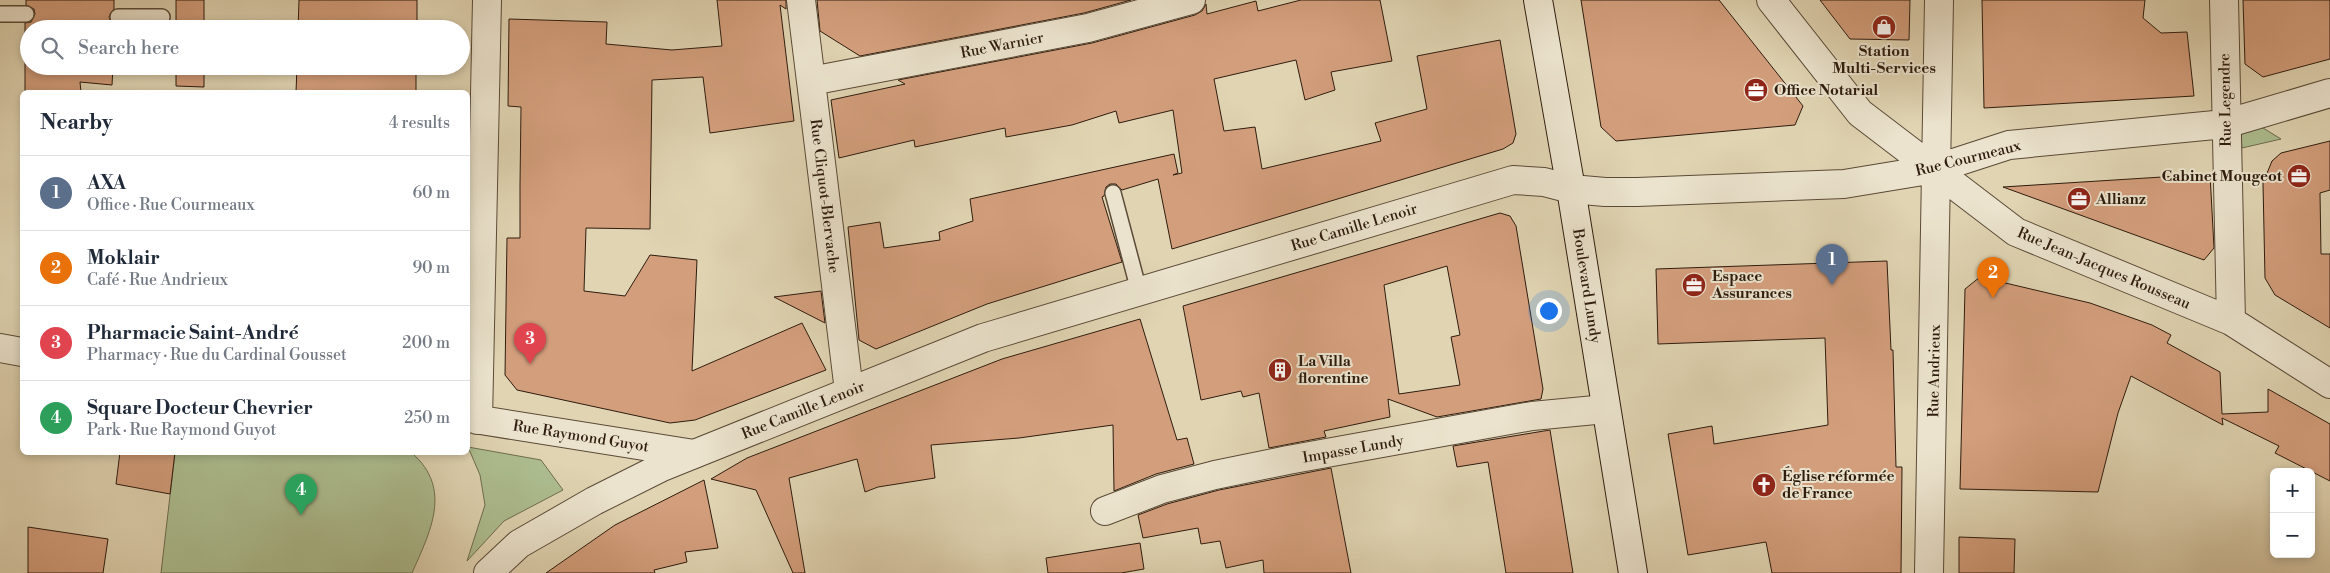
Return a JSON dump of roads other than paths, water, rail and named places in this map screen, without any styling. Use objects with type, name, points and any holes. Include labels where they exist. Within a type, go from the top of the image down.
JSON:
[{"type":"street","points":[[473,419],[487,0]]},
{"type":"street","name":"Rue Cliquot-Blervache","points":[[801,0],[849,391]]},
{"type":"street","name":"Rue Warnier","points":[[811,81],[1088,28],[1191,0]]},
{"type":"street","name":"Boulevard Lundy","points":[[1538,0],[1571,189],[1633,573]]},
{"type":"street","name":"Rue Jean-Jacques Rousseau","points":[[1771,0],[1860,113],[2016,232],[2231,321],[2330,384]]},
{"type":"street","name":"Rue Andrieux","points":[[1929,573],[1939,0]]},
{"type":"street","name":"Rue Legendre","points":[[2224,0],[2225,124],[2231,321]]},
{"type":"street","name":"Rue Courmeaux","points":[[1571,189],[1637,192],[1827,185],[1935,169],[2009,145],[2225,124],[2330,93]]},
{"type":"street","name":"Rue Camille Lenoir","points":[[488,573],[519,544],[594,501],[694,454],[983,338],[1513,180],[1536,181],[1571,189]]},
{"type":"street","points":[[0,348],[20,352]]},
{"type":"street","name":"Impasse Lundy","points":[[1105,511],[1162,489],[1215,475],[1288,460],[1532,416],[1606,409]]},
{"type":"street","name":"Rue Raymond Guyot","points":[[473,419],[694,454]]},
{"type":"lane","points":[[0,14],[26,14]]},
{"type":"lane","points":[[118,17],[162,17]]},
{"type":"lane","points":[[1113,193],[1139,291]]},
{"type":"place","name":"Station Multi-Services","points":[[1884,27]]},
{"type":"place","name":"Office Notarial","points":[[1756,90]]},
{"type":"place","name":"Cabinet Mougeot","points":[[2299,176]]},
{"type":"place","name":"Allianz","points":[[2079,199]]},
{"type":"place","name":"Espace Assurances","points":[[1694,285]]},
{"type":"place","name":"AXA","points":[[1832,285]]},
{"type":"place","name":"Moklair","points":[[1993,298]]},
{"type":"place","name":"Pharmacie Saint-André","points":[[530,364]]},
{"type":"place","name":"La Villa florentine","points":[[1280,370]]},
{"type":"place","name":"Église réformée de France","points":[[1764,485]]},
{"type":"place","name":"Square Docteur Chevrier","points":[[301,515]]}]
